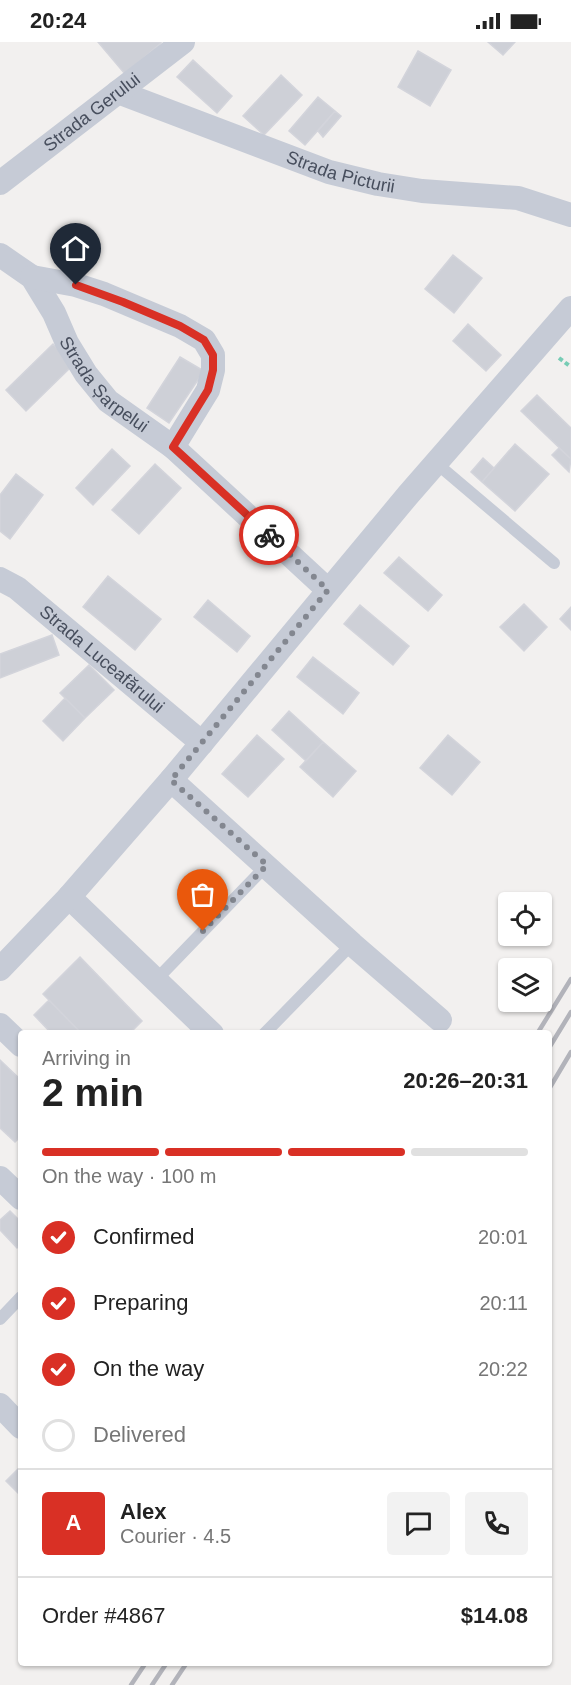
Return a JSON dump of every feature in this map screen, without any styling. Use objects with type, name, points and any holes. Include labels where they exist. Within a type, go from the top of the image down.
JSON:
[{"type":"street","name":"Strada Gerului","points":[[0,183],[183,42]]},
{"type":"street","name":"Strada Picturii","points":[[118,92],[328,172],[378,184],[422,191],[518,198],[571,215]]},
{"type":"street","name":"Strada Șarpelui","points":[[0,255],[32,277],[86,374],[108,401],[173,447],[328,590]]},
{"type":"street","name":"Strada Șarpelui","points":[[32,277],[76,285],[104,294],[180,326],[204,340],[213,355],[213,370],[208,390],[173,447]]},
{"type":"street","points":[[0,969],[69,897],[171,780],[328,590],[571,308]]},
{"type":"street","name":"Strada Luceafărului","points":[[0,579],[18,588],[202,743]]},
{"type":"street","points":[[171,780],[352,944],[440,1020]]},
{"type":"street","points":[[69,897],[208,1030]]},
{"type":"street","points":[[0,1025],[18,1042]]},
{"type":"street","points":[[0,1178],[18,1195]]},
{"type":"street","points":[[0,1406],[18,1424]]},
{"type":"lane","points":[[436,463],[554,563]]},
{"type":"lane","points":[[156,980],[267,865]]},
{"type":"lane","points":[[268,1030],[352,944]]},
{"type":"lane","points":[[0,1319],[18,1300]]},
{"type":"building","points":[[98,42],[161,42],[161,43],[125,74]]},
{"type":"building","points":[[488,42],[515,42],[503,55]]},
{"type":"building","points":[[418,51],[451,70],[430,106],[398,87]]},
{"type":"building","points":[[193,60],[232,96],[217,113],[177,77]]},
{"type":"building","points":[[281,75],[302,95],[264,135],[243,116]]},
{"type":"building","points":[[318,97],[335,111],[305,145],[289,131]]},
{"type":"building","points":[[335,111],[341,116],[323,137],[318,131]]},
{"type":"building","points":[[453,255],[482,278],[454,313],[425,289]]},
{"type":"building","points":[[468,324],[501,355],[486,371],[453,341]]},
{"type":"building","points":[[53,344],[73,365],[26,411],[6,390]]},
{"type":"building","points":[[180,357],[204,371],[169,423],[147,408]]},
{"type":"building","points":[[537,395],[571,428],[571,459],[521,411]]},
{"type":"building","points":[[515,444],[549,474],[515,511],[482,482]]},
{"type":"building","points":[[559,448],[571,459],[569,472],[552,455]]},
{"type":"building","points":[[112,449],[130,466],[93,505],[76,488]]},
{"type":"building","points":[[483,458],[494,468],[482,482],[471,472]]},
{"type":"building","points":[[155,464],[181,488],[139,534],[112,510]]},
{"type":"building","points":[[16,474],[43,495],[10,539],[0,531],[0,495]]},
{"type":"building","points":[[399,557],[442,595],[428,611],[384,573]]},
{"type":"building","points":[[108,576],[161,619],[135,650],[83,607]]},
{"type":"building","points":[[208,600],[250,636],[237,652],[194,617]]},
{"type":"building","points":[[524,604],[547,627],[524,651],[500,627]]},
{"type":"building","points":[[360,605],[409,646],[393,665],[344,624]]},
{"type":"building","points":[[571,607],[571,630],[560,619]]},
{"type":"building","points":[[52,635],[59,655],[0,678],[0,654]]},
{"type":"building","points":[[313,657],[359,693],[343,714],[297,677]]},
{"type":"building","points":[[89,665],[114,690],[85,718],[60,693]]},
{"type":"building","points":[[65,698],[85,718],[63,741],[43,721]]},
{"type":"building","points":[[289,711],[323,742],[306,761],[272,730]]},
{"type":"building","points":[[257,735],[284,759],[248,797],[222,774]]},
{"type":"building","points":[[448,735],[480,762],[452,795],[420,768]]},
{"type":"building","points":[[323,742],[356,771],[333,797],[300,767]]},
{"type":"building","points":[[80,957],[142,1021],[133,1030],[78,1030],[43,994]]},
{"type":"building","points":[[49,1000],[78,1030],[48,1030],[34,1015]]},
{"type":"building","points":[[0,1060],[18,1077],[18,1139],[15,1142],[0,1128]]},
{"type":"building","points":[[10,1211],[18,1219],[17,1248],[0,1230],[0,1220]]},
{"type":"building","points":[[18,1469],[18,1493],[6,1481]]},
{"type":"railway","points":[[539,1030],[571,979]]},
{"type":"railway","points":[[552,1043],[571,1012]]},
{"type":"railway","points":[[552,1084],[571,1052]]},
{"type":"railway","points":[[131,1685],[144,1666]]},
{"type":"railway","points":[[152,1685],[165,1666]]},
{"type":"railway","points":[[172,1685],[185,1666]]},
{"type":"way so far","points":[[203,931],[267,865],[171,780],[328,590],[269,535]]},
{"type":"route","points":[[76,285],[104,294],[180,326],[204,340],[213,355],[213,370],[208,390],[173,447],[269,535]]}]
